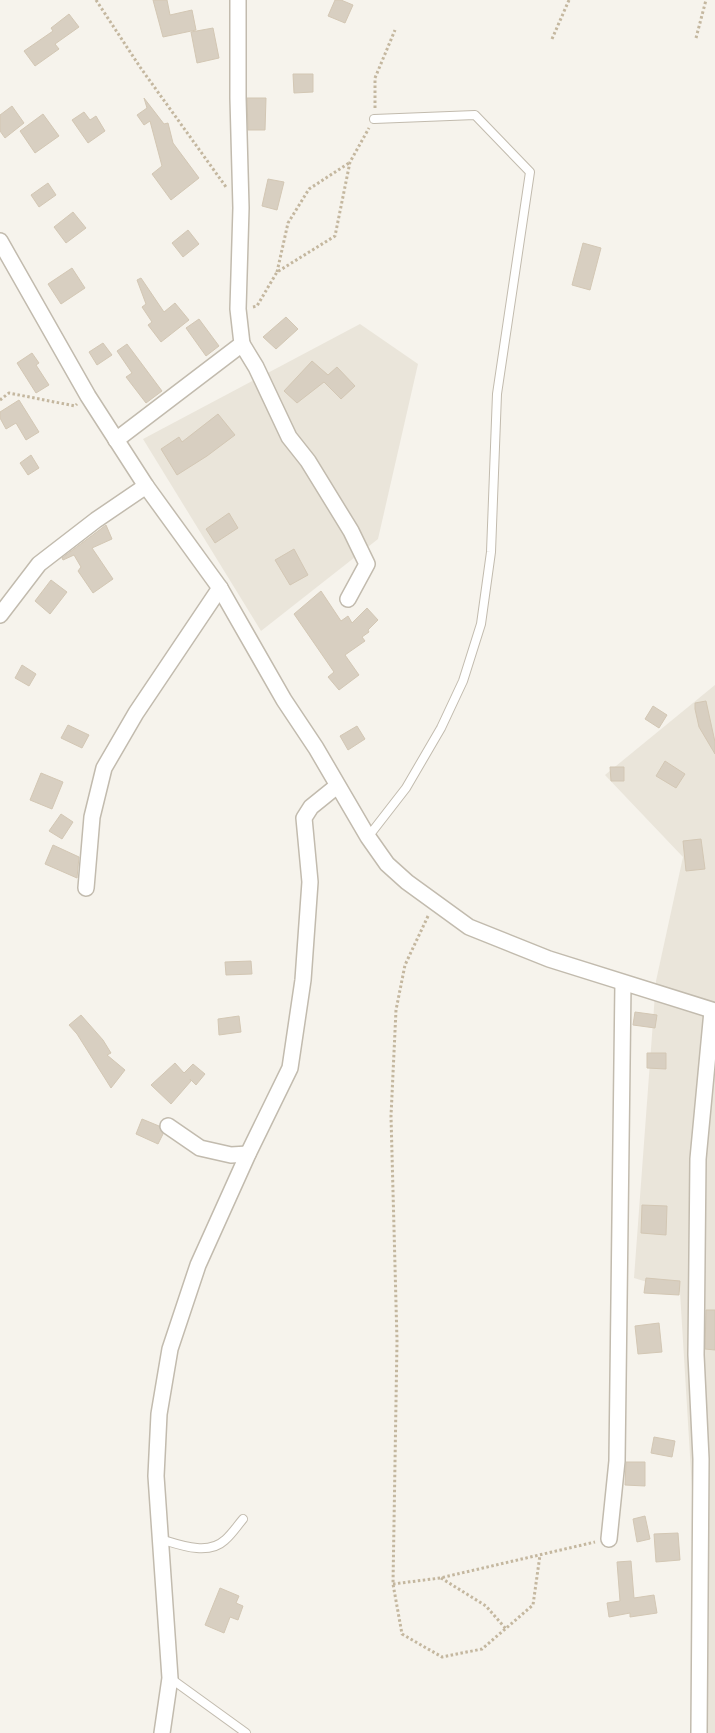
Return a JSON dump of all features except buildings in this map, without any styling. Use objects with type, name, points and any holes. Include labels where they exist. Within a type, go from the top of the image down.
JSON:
[{"type":"street","points":[[238,0],[240,208],[238,310],[242,344],[256,368],[289,437],[308,461],[338,512],[352,531],[367,564],[348,599]]},
{"type":"street","points":[[0,240],[88,396],[146,486],[220,588],[284,700],[316,748],[368,837],[387,864],[407,882],[469,927],[549,960],[714,1011],[698,1159],[696,1355],[701,1459],[698,1733]]},
{"type":"street","points":[[116,440],[242,344]]},
{"type":"street","points":[[0,614],[39,564],[96,520],[146,486]]},
{"type":"street","points":[[86,888],[92,817],[104,768],[136,713],[220,588]]},
{"type":"street","points":[[162,1733],[170,1678],[156,1476],[159,1414],[170,1349],[198,1265],[248,1154],[290,1068],[303,980],[310,882],[304,818],[311,807],[337,786]]},
{"type":"street","points":[[609,1539],[617,1461],[623,983]]},
{"type":"street","points":[[168,1126],[200,1148],[232,1155],[248,1154]]},
{"type":"lane","points":[[368,837],[406,788],[441,728],[463,681],[480,624],[491,552],[497,394],[530,172],[475,115],[374,119]]},
{"type":"lane","points":[[160,1539],[188,1548],[212,1548],[224,1542],[243,1519]]},
{"type":"lane","points":[[170,1678],[246,1733]]},
{"type":"path","points":[[96,0],[140,67],[240,208]]},
{"type":"path","points":[[552,40],[569,0]]},
{"type":"path","points":[[696,38],[706,0]]},
{"type":"path","points":[[277,272],[335,236],[350,162],[374,119],[375,78],[395,30]]},
{"type":"path","points":[[238,310],[256,306],[277,272],[288,223],[309,189],[350,162]]},
{"type":"path","points":[[0,400],[9,394],[75,406],[88,396]]},
{"type":"path","points":[[435,902],[405,965],[396,1010],[391,1116],[397,1341],[392,1584],[402,1634],[442,1657],[482,1649],[533,1605],[540,1555]]},
{"type":"path","points":[[392,1584],[440,1578],[609,1539]]},
{"type":"path","points":[[440,1578],[486,1606],[506,1629]]},
{"type":"shaded area","points":[[360,324],[418,364],[378,539],[261,631],[143,439]]},
{"type":"shaded area","points":[[715,685],[715,1733],[707,1733],[680,1292],[634,1278],[656,981],[683,857],[605,775]]}]
